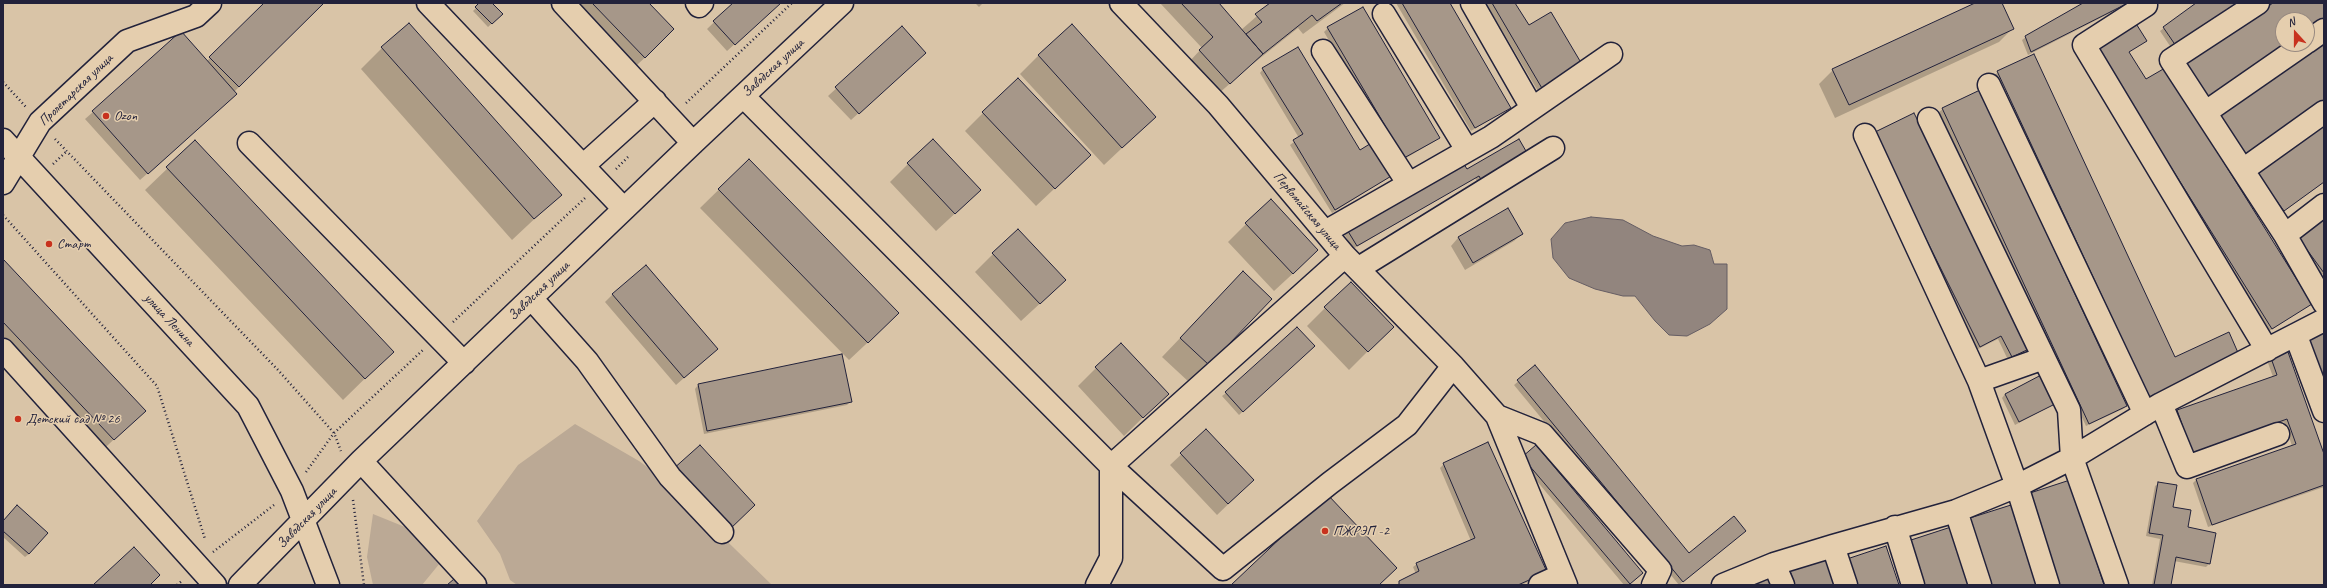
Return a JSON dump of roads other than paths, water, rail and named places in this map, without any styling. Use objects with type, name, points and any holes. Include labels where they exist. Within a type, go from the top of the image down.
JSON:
[{"type":"street","name":"Пролетарская улица","points":[[3,184],[40,122],[127,41],[196,16],[210,3]]},
{"type":"street","points":[[428,3],[584,165],[624,209]]},
{"type":"street","points":[[563,3],[693,143]]},
{"type":"street","points":[[696,3],[699,6],[702,3]]},
{"type":"street","name":"Заводская улица","points":[[240,585],[305,521],[356,467],[693,143],[842,3]]},
{"type":"street","name":"Первомайская улица","points":[[1121,3],[1218,105],[1352,262],[1453,366],[1497,416]]},
{"type":"street","points":[[1472,3],[1532,108]]},
{"type":"street","points":[[2258,3],[2171,60],[2285,235],[2324,303]]},
{"type":"street","points":[[2146,5],[2084,45],[2267,350]]},
{"type":"street","points":[[1384,14],[1466,150]]},
{"type":"street","points":[[2315,36],[2324,30]]},
{"type":"street","points":[[1323,51],[1408,183]]},
{"type":"street","points":[[2206,112],[2292,52]]},
{"type":"street","points":[[1325,232],[1408,183],[1491,137],[1611,54]]},
{"type":"street","points":[[1989,85],[2153,409],[2187,467],[2278,434]]},
{"type":"street","points":[[743,96],[1111,466],[1223,569],[1330,483],[1407,425],[1453,366]]},
{"type":"street","points":[[584,165],[655,101]]},
{"type":"street","points":[[2243,170],[2324,112]]},
{"type":"street","points":[[1929,119],[2069,410],[2072,458],[2118,585]]},
{"type":"street","points":[[1865,135],[1979,381],[2017,486],[2048,585]]},
{"type":"street","name":"улица Ленина","points":[[3,140],[248,406],[292,491],[305,521],[311,543]]},
{"type":"street","points":[[249,143],[464,363]]},
{"type":"street","points":[[1097,585],[1111,558],[1111,466],[1352,262],[1554,148]]},
{"type":"street","points":[[2285,235],[2324,205]]},
{"type":"street","points":[[531,298],[587,361],[670,477],[722,532]]},
{"type":"street","points":[[1723,585],[1774,564],[1895,527],[1956,511],[2017,486],[2072,458],[2153,409],[2296,336],[2324,320]]},
{"type":"street","points":[[2296,336],[2324,410]]},
{"type":"street","points":[[3,350],[203,556],[215,585]]},
{"type":"street","points":[[1979,381],[2044,358]]},
{"type":"street","points":[[1497,416],[1564,580],[1540,585]]},
{"type":"street","points":[[1497,416],[1542,434],[1660,570],[1653,585]]},
{"type":"street","points":[[356,467],[475,585]]},
{"type":"street","points":[[1956,511],[1980,585]]},
{"type":"street","points":[[1895,527],[1913,585]]},
{"type":"street","points":[[311,543],[312,585]]},
{"type":"street","points":[[311,543],[328,585]]},
{"type":"street","points":[[1833,546],[1846,585]]},
{"type":"street","points":[[1774,564],[1783,585]]},
{"type":"place","name":"Ozon","points":[[106,116]]},
{"type":"place","name":"Старт","points":[[49,244]]},
{"type":"place","name":"Детский сад № 26","points":[[18,419]]},
{"type":"place","name":"ПЖРЭП -2","points":[[1325,531]]}]
